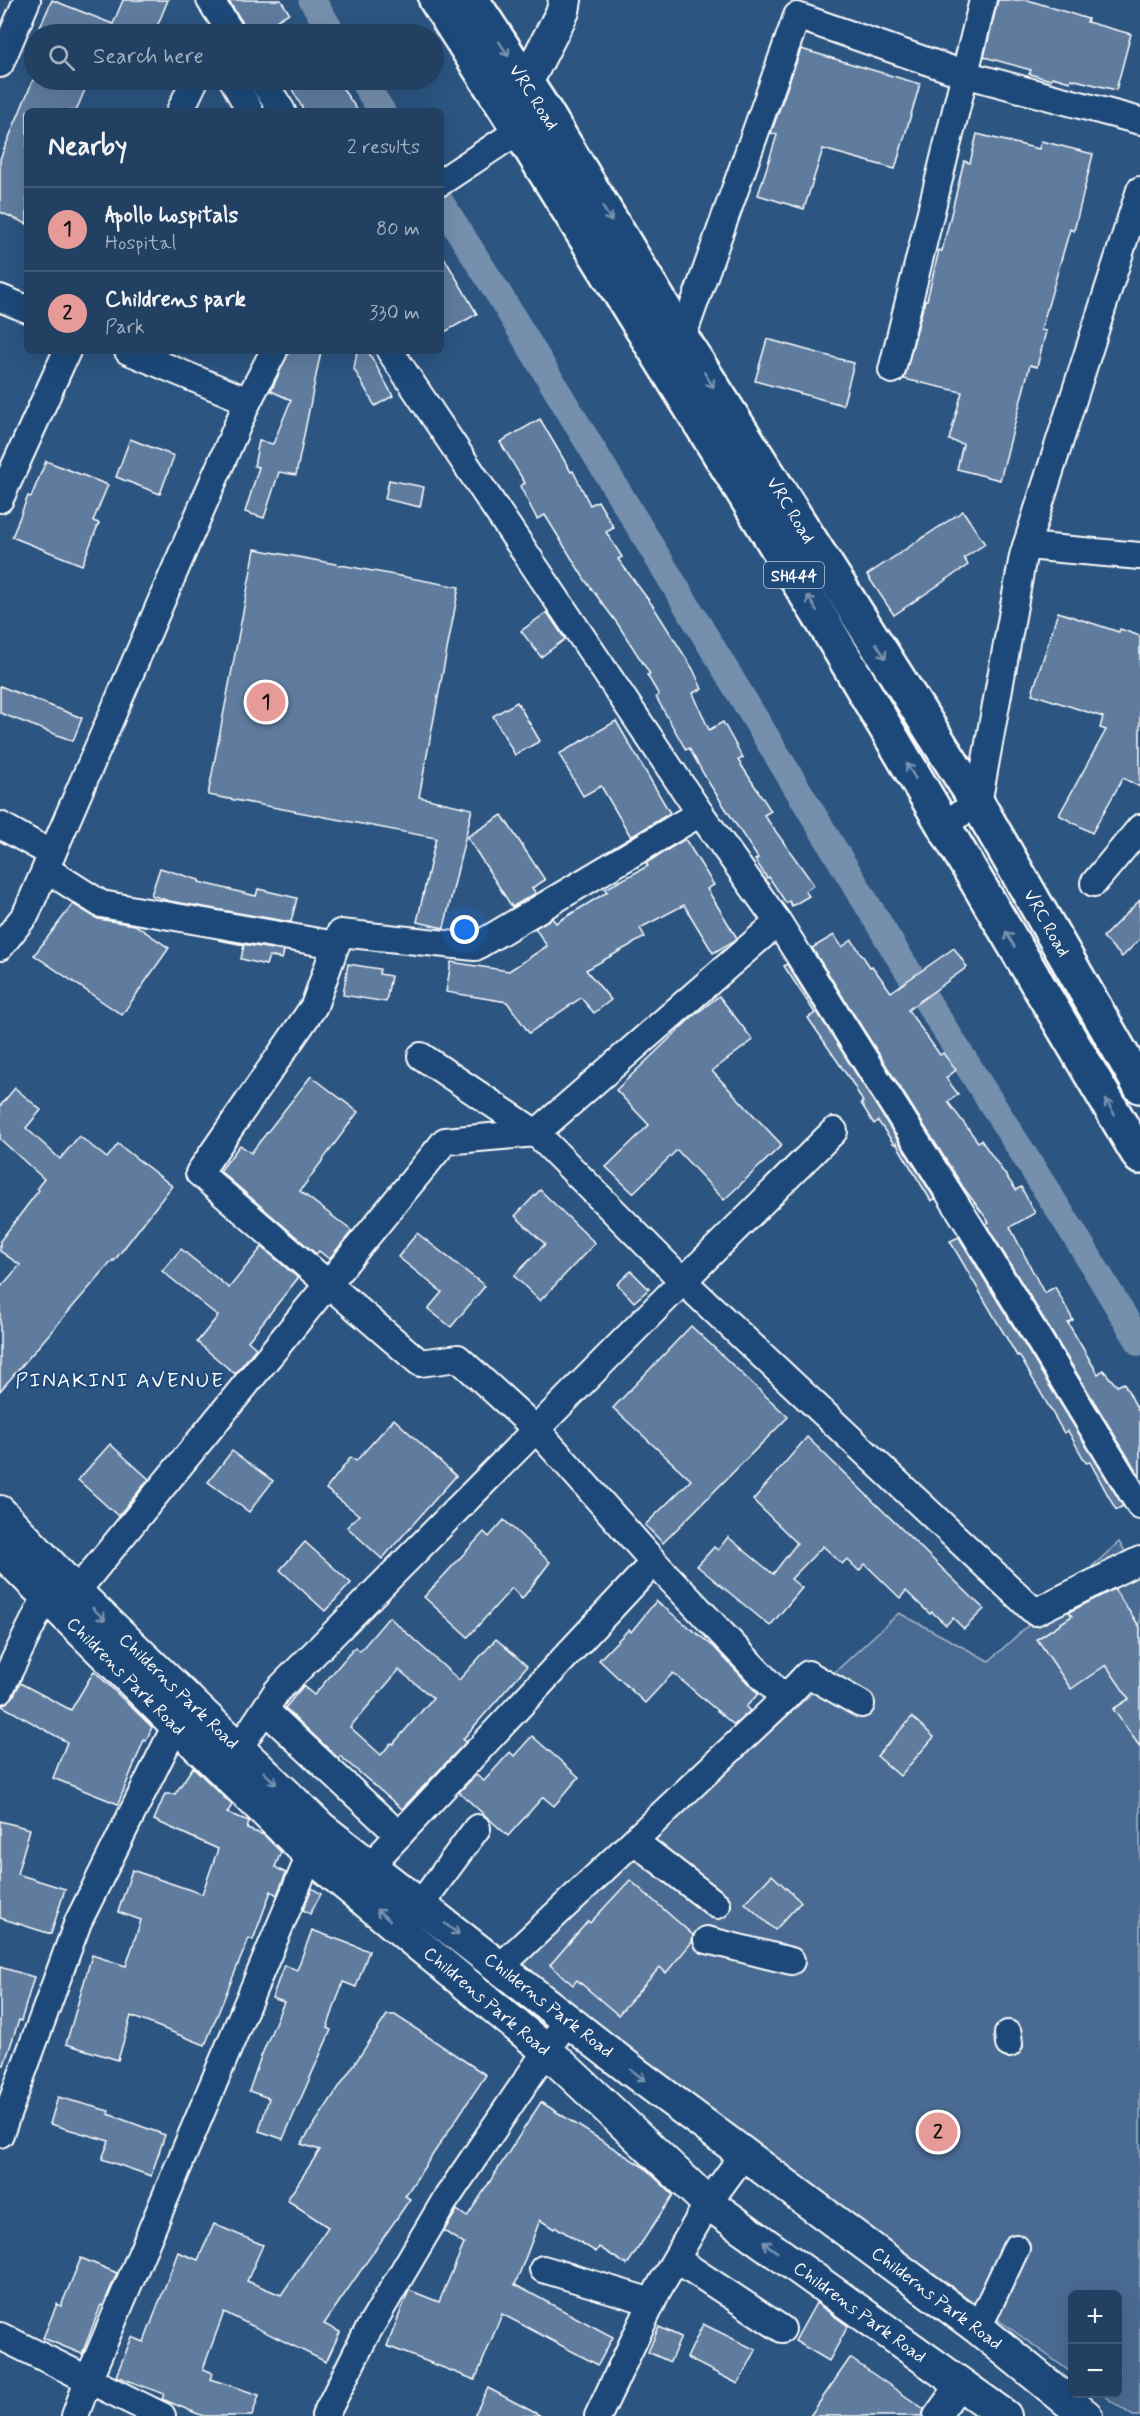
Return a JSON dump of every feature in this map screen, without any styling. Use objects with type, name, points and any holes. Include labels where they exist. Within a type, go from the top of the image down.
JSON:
[{"type":"main road","name":"SH444","points":[[436,0],[532,121],[825,625],[1140,1157]]},
{"type":"main road","name":"VRC Road","points":[[471,0],[526,83],[532,121],[682,338],[978,804],[1140,1086]]},
{"type":"street","points":[[0,64],[27,0]]},
{"type":"street","points":[[526,83],[563,12],[565,0]]},
{"type":"street","points":[[892,370],[983,0]]},
{"type":"street","points":[[682,338],[800,8],[964,74],[1140,121]]},
{"type":"street","points":[[181,108],[190,90]]},
{"type":"street","points":[[238,90],[248,108]]},
{"type":"street","points":[[268,90],[280,108]]},
{"type":"street","points":[[444,180],[532,121]]},
{"type":"street","points":[[942,824],[978,804],[1026,546],[1140,189]]},
{"type":"street","points":[[0,298],[24,308]]},
{"type":"street","points":[[0,499],[66,354]]},
{"type":"street","points":[[135,354],[248,401]]},
{"type":"street","points":[[0,946],[26,914],[248,401],[272,354]]},
{"type":"street","points":[[392,354],[700,813],[778,922],[974,1233],[1140,1506]]},
{"type":"street","points":[[1026,546],[1140,556]]},
{"type":"street","points":[[700,813],[475,947],[340,933],[314,1006],[199,1173],[420,1363],[458,1358],[536,1429],[654,1562],[784,1699]]},
{"type":"street","points":[[0,825],[101,904],[336,945]]},
{"type":"street","points":[[1094,883],[1140,828]]},
{"type":"street","points":[[0,1690],[61,1594],[328,1284],[446,1142],[536,1133],[778,922]]},
{"type":"street","points":[[421,1056],[536,1133],[683,1281],[1035,1612],[1140,1560]]},
{"type":"street","points":[[239,1748],[286,1683],[834,1131]]},
{"type":"street","name":"Childerns Park Road","points":[[0,1512],[44,1557],[61,1594],[239,1748],[321,1828],[635,2073],[978,2328],[1086,2416]]},
{"type":"street","name":"Childrens Park Road","points":[[0,1550],[61,1594],[176,1725],[310,1855],[546,2050],[708,2203],[1005,2416]]},
{"type":"street","points":[[370,1866],[654,1562]]},
{"type":"street","points":[[500,1967],[808,1674],[861,1704]]},
{"type":"street","points":[[265,1710],[399,1835]]},
{"type":"street","points":[[0,2134],[78,1922],[176,1725]]},
{"type":"street","points":[[420,1905],[477,1828]]},
{"type":"street","points":[[634,1841],[717,1905]]},
{"type":"street","points":[[75,2416],[88,2380],[310,1855]]},
{"type":"street","points":[[707,1940],[791,1961]]},
{"type":"street","points":[[325,2416],[365,2336],[444,2202],[568,2019]]},
{"type":"street","points":[[598,2416],[652,2302],[708,2203],[744,2154]]},
{"type":"street","points":[[978,2328],[1016,2248]]},
{"type":"street","points":[[676,2259],[782,2329]]},
{"type":"street","points":[[543,2269],[652,2302]]},
{"type":"street","points":[[0,2336],[162,2416]]},
{"type":"street","points":[[937,2416],[960,2384]]},
{"type":"shaded area","points":[[1119,1542],[1140,1573],[1140,2416],[1133,2416],[1107,2398],[1122,2398],[1122,2290],[1068,2290],[1068,2370],[512,1970],[899,1613],[989,1661]]},
{"type":"building","points":[[52,0],[113,24],[41,24]]},
{"type":"building","points":[[123,0],[168,0],[158,24],[113,24]]},
{"type":"building","points":[[228,0],[281,0],[289,13],[271,24],[244,24]]},
{"type":"building","points":[[998,0],[1028,0],[1088,19],[1087,22],[1131,34],[1116,90],[1071,79],[1070,82],[1052,77],[1051,80],[1029,74],[1031,70],[984,57]]},
{"type":"building","points":[[801,49],[920,84],[895,169],[823,149],[804,209],[758,195],[777,135],[771,133]]},
{"type":"building","points":[[29,90],[85,90],[77,108],[24,108],[24,223],[0,212],[0,159]]},
{"type":"building","points":[[292,90],[344,90],[356,108],[302,108]]},
{"type":"building","points":[[977,134],[1039,149],[1041,141],[1093,154],[1074,231],[1070,229],[1041,330],[1046,331],[1037,367],[1030,365],[1000,480],[957,469],[963,444],[949,440],[962,392],[904,379],[939,250],[942,251],[964,161],[970,163]]},
{"type":"building","points":[[444,257],[477,314],[444,332]]},
{"type":"building","points":[[767,339],[854,363],[843,405],[755,381]]},
{"type":"building","points":[[288,354],[320,354],[296,475],[279,472],[264,518],[245,512],[259,467],[254,466],[259,441],[273,444],[291,400],[271,391]]},
{"type":"building","points":[[356,354],[370,354],[393,396],[375,406],[354,369]]},
{"type":"building","points":[[540,419],[571,472],[573,471],[590,505],[598,501],[614,528],[606,532],[622,557],[618,559],[653,606],[693,669],[702,689],[693,693],[709,730],[723,722],[743,758],[738,760],[771,811],[764,815],[814,885],[805,891],[809,896],[792,906],[789,901],[786,903],[769,877],[767,878],[755,860],[758,858],[689,748],[686,750],[656,697],[659,695],[647,675],[650,674],[617,623],[585,580],[545,515],[537,519],[520,486],[525,483],[500,442]]},
{"type":"building","points":[[130,439],[174,456],[160,494],[116,477]]},
{"type":"building","points":[[46,461],[108,485],[93,521],[99,523],[82,565],[12,537],[28,496],[31,497]]},
{"type":"building","points":[[389,480],[424,487],[420,507],[385,499]]},
{"type":"building","points":[[963,511],[985,544],[964,558],[968,565],[894,615],[867,575]]},
{"type":"building","points":[[255,549],[459,587],[419,797],[472,809],[444,928],[417,922],[436,838],[208,795]]},
{"type":"building","points":[[547,612],[565,639],[541,657],[521,631]]},
{"type":"building","points":[[1058,612],[1119,632],[1120,629],[1140,636],[1140,787],[1123,778],[1092,833],[1059,815],[1106,730],[1100,728],[1103,717],[1032,694]]},
{"type":"building","points":[[0,686],[82,718],[73,741],[0,713]]},
{"type":"building","points":[[517,702],[540,741],[515,755],[493,716]]},
{"type":"building","points":[[616,721],[670,813],[631,837],[601,786],[583,796],[559,754]]},
{"type":"building","points":[[502,815],[545,880],[532,888],[536,893],[512,907],[467,837]]},
{"type":"building","points":[[685,839],[714,885],[707,889],[737,938],[734,941],[713,953],[684,905],[640,928],[645,937],[586,970],[611,1000],[594,1013],[581,998],[529,1033],[507,1002],[446,992],[451,962],[509,971],[547,946],[535,928],[552,918],[556,923],[607,892],[605,889],[648,866],[646,863]]},
{"type":"building","points":[[160,868],[199,880],[199,882],[256,896],[258,889],[297,898],[291,922],[169,901],[151,895]]},
{"type":"building","points":[[1140,900],[1140,939],[1122,957],[1103,937]]},
{"type":"building","points":[[73,904],[98,919],[135,925],[169,948],[122,1015],[34,955]]},
{"type":"building","points":[[834,935],[842,947],[852,940],[870,967],[872,966],[891,992],[954,948],[967,967],[908,1010],[940,1055],[943,1053],[956,1070],[946,1078],[958,1094],[948,1102],[978,1142],[981,1140],[1016,1190],[1021,1187],[1035,1213],[1010,1227],[1044,1293],[1055,1287],[1073,1320],[1068,1323],[1098,1374],[1103,1370],[1117,1386],[1124,1383],[1140,1414],[1140,1477],[986,1224],[989,1222],[963,1187],[812,948]]},
{"type":"building","points":[[218,940],[284,951],[282,959],[269,956],[266,965],[241,959],[244,945]]},
{"type":"building","points":[[348,964],[380,969],[379,974],[391,976],[386,1002],[343,995]]},
{"type":"building","points":[[787,964],[935,1199],[931,1201],[896,1143],[894,1144],[878,1121],[874,1124],[853,1084],[808,1018],[815,1013],[784,966]]},
{"type":"building","points":[[719,996],[753,1040],[712,1071],[782,1145],[724,1200],[677,1150],[633,1193],[606,1167],[649,1125],[616,1090],[692,1017]]},
{"type":"building","points":[[311,1076],[358,1112],[300,1191],[352,1231],[329,1259],[319,1251],[316,1254],[220,1171],[240,1145],[251,1153]]},
{"type":"building","points":[[15,1088],[41,1110],[26,1128],[60,1159],[79,1136],[107,1158],[118,1144],[172,1186],[114,1261],[0,1391],[0,1288],[20,1265],[0,1251],[0,1241],[39,1190],[37,1188],[44,1179],[0,1139],[0,1106]]},
{"type":"building","points":[[540,1190],[595,1243],[540,1301],[514,1276],[545,1244],[515,1216]]},
{"type":"building","points":[[417,1233],[485,1286],[451,1327],[428,1309],[442,1292],[398,1257]]},
{"type":"building","points":[[959,1237],[1123,1506],[1116,1510],[1090,1462],[1086,1463],[1068,1431],[1064,1433],[1019,1355],[1017,1356],[950,1241]]},
{"type":"building","points":[[262,1247],[298,1278],[248,1341],[256,1348],[235,1374],[197,1342],[218,1316],[162,1271],[181,1249],[229,1288]]},
{"type":"building","points":[[631,1271],[649,1289],[634,1302],[617,1284]]},
{"type":"building","points":[[691,1326],[788,1417],[663,1543],[645,1525],[691,1480],[613,1408]]},
{"type":"building","points":[[394,1419],[456,1476],[382,1559],[347,1527],[359,1515],[326,1489],[351,1457],[356,1461]]},
{"type":"building","points":[[807,1437],[984,1609],[964,1629],[953,1618],[946,1625],[932,1612],[930,1614],[906,1591],[900,1598],[865,1564],[859,1571],[847,1559],[842,1564],[823,1546],[791,1579],[802,1588],[770,1626],[697,1566],[714,1547],[718,1550],[728,1537],[773,1574],[797,1543],[753,1500]]},
{"type":"building","points":[[110,1444],[149,1479],[118,1516],[78,1480]]},
{"type":"building","points":[[232,1451],[273,1481],[249,1512],[208,1482]]},
{"type":"building","points":[[504,1520],[550,1562],[522,1599],[512,1588],[468,1637],[424,1597],[484,1532],[489,1537]]},
{"type":"building","points":[[305,1542],[351,1583],[325,1611],[280,1570]]},
{"type":"building","points":[[1114,1589],[1140,1627],[1140,1747],[1113,1709],[1129,1699],[1106,1665],[1071,1689],[1037,1639],[1072,1616],[1069,1612]]},
{"type":"building","points":[[656,1601],[714,1647],[758,1694],[746,1707],[750,1711],[734,1725],[673,1673],[645,1703],[599,1660],[629,1629],[631,1632]]},
{"type":"building","points":[[389,1617],[459,1680],[496,1639],[527,1666],[463,1739],[466,1742],[402,1809],[340,1756],[338,1758],[285,1708],[303,1686],[314,1695],[355,1647],[360,1651]],"holes":[[[399,1670],[433,1698],[381,1755],[350,1727]]]},
{"type":"building","points":[[94,1671],[152,1727],[146,1741],[144,1740],[118,1804],[53,1778],[67,1742],[2,1706],[13,1697],[20,1683],[71,1710]]},
{"type":"building","points":[[912,1717],[934,1737],[900,1776],[877,1756]]},
{"type":"building","points":[[532,1736],[579,1777],[554,1806],[543,1797],[508,1836],[459,1792],[476,1775],[484,1781],[510,1752],[514,1756]]},
{"type":"building","points":[[193,1767],[232,1805],[227,1813],[249,1821],[247,1829],[264,1835],[281,1852],[275,1867],[286,1873],[277,1895],[271,1891],[253,1940],[249,1938],[205,2045],[131,2016],[118,2060],[66,2044],[92,1955],[126,1966],[141,1920],[118,1912],[132,1870],[202,1894],[218,1849],[154,1820],[165,1794],[175,1794]]},
{"type":"building","points":[[0,1821],[30,1829],[17,1874],[65,1889],[51,1934],[0,1918]]},
{"type":"building","points":[[772,1875],[801,1902],[775,1930],[745,1903]]},
{"type":"building","points":[[630,1880],[693,1935],[692,1942],[666,1973],[660,1967],[618,2015],[577,1980],[573,1985],[550,1965],[588,1921],[590,1923]]},
{"type":"building","points":[[312,1888],[321,1894],[310,1914],[303,1910]]},
{"type":"building","points":[[312,1930],[369,1951],[356,1987],[343,1982],[327,2028],[331,2030],[283,2139],[259,2131],[269,2098],[249,2091],[284,2002],[272,1998],[284,1965],[297,1970]]},
{"type":"building","points":[[0,1967],[34,1977],[21,2021],[19,2020],[4,2065],[0,2065]]},
{"type":"building","points":[[387,2015],[395,2015],[486,2075],[405,2196],[410,2199],[324,2324],[340,2332],[326,2362],[224,2312],[203,2369],[213,2373],[210,2379],[259,2395],[252,2416],[203,2416],[162,2399],[164,2394],[116,2376],[132,2337],[144,2342],[178,2252],[198,2260],[214,2224],[263,2245],[247,2281],[281,2295],[328,2227],[287,2200],[320,2150],[301,2144]]},
{"type":"building","points":[[58,2097],[109,2111],[108,2114],[165,2135],[151,2176],[102,2159],[109,2141],[50,2124]]},
{"type":"building","points":[[541,2102],[645,2168],[673,2195],[627,2265],[599,2247],[596,2252],[556,2227],[554,2229],[540,2220],[515,2285],[613,2337],[598,2365],[502,2314],[475,2380],[387,2346],[409,2290],[439,2302],[464,2244],[444,2231],[457,2210],[467,2217]]},
{"type":"building","points":[[81,2258],[117,2273],[103,2306],[101,2305],[82,2354],[43,2338],[57,2304],[61,2306]]},
{"type":"building","points":[[816,2303],[848,2326],[829,2361],[795,2341]]},
{"type":"building","points":[[703,2324],[756,2350],[738,2384],[687,2358]]},
{"type":"building","points":[[659,2327],[681,2337],[670,2362],[648,2352]]},
{"type":"building","points":[[850,2358],[924,2409],[922,2416],[810,2416]]},
{"type":"building","points":[[488,2388],[541,2416],[474,2416]]},
{"type":"waterway","points":[[312,0],[327,24]]},
{"type":"waterway","points":[[368,90],[380,108]]},
{"type":"waterway","points":[[444,208],[498,293],[896,952],[1081,1245],[1140,1343]]},
{"type":"place","name":"Apollo hospitals","points":[[266,702]]},
{"type":"place","name":"Childrens park","points":[[938,2132]]},
{"type":"district","name":"PINAKINI AVENUE","points":[[120,1380]]}]
